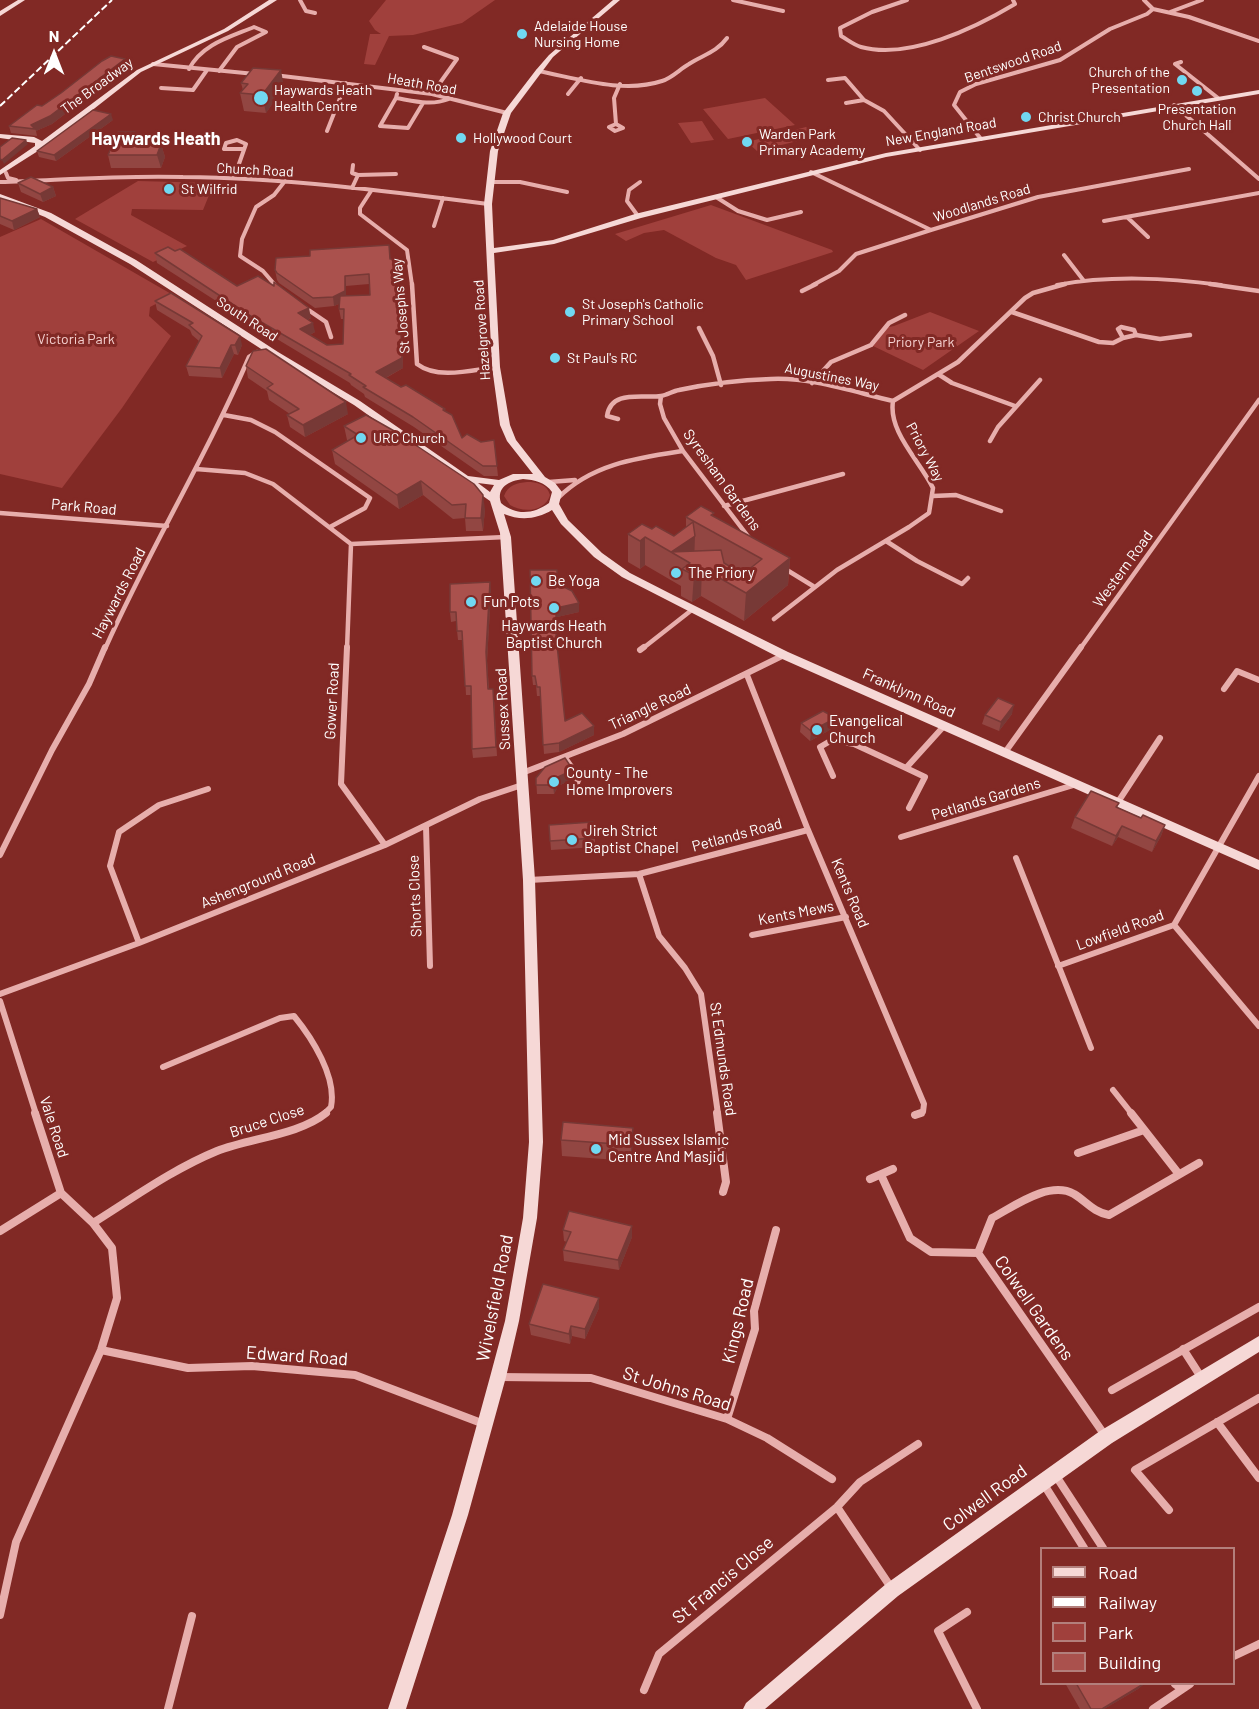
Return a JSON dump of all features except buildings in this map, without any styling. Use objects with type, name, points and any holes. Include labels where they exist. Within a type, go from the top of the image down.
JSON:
[{"type":"main road","points":[[0,15],[22,0]]},
{"type":"main road","name":"The Broadway","points":[[2,175],[139,71],[226,30],[274,0]]},
{"type":"main road","name":"Hazelgrove Road","points":[[545,480],[512,441],[505,425],[496,367],[488,204],[495,146],[507,113],[538,71],[551,56],[617,0]]},
{"type":"main road","name":"New England Road","points":[[491,251],[554,242],[638,216],[811,172],[981,139],[1259,92]]},
{"type":"main road","name":"The Broadway","points":[[20,137],[57,131]]},
{"type":"main road","points":[[0,136],[37,140],[38,146]]},
{"type":"main road","name":"South Road","points":[[1,195],[48,215],[112,250],[323,381],[467,478],[495,502]]},
{"type":"main road","points":[[516,477],[521,466],[520,450]]},
{"type":"main road","points":[[506,537],[512,526],[533,515],[556,501],[554,486],[545,480],[516,477],[502,483],[494,494],[495,502],[509,513],[533,515]]},
{"type":"main road","name":"South Road","points":[[467,478],[502,483]]},
{"type":"main road","name":"Franklynn Road","points":[[556,501],[564,522],[598,555],[626,574],[693,609],[784,655],[1259,864]]},
{"type":"main road","name":"Sussex Road","points":[[495,502],[503,519],[506,537],[516,655],[529,880]]},
{"type":"main road","name":"Franklynn Road","points":[[533,515],[564,522]]},
{"type":"main road","name":"Wivelsfield Road","points":[[397,1709],[460,1515],[498,1377],[512,1321],[530,1218],[536,1142],[529,880]]},
{"type":"main road","name":"Colwell Road","points":[[752,1709],[892,1590],[1048,1477],[1106,1437],[1259,1343]]},
{"type":"street","points":[[300,0],[306,11],[315,13]]},
{"type":"street","points":[[733,0],[782,12],[788,8]]},
{"type":"street","points":[[907,0],[872,12],[840,28],[841,36],[861,47],[881,49],[939,39],[979,25],[1015,4],[1013,0]]},
{"type":"street","points":[[1144,0],[1153,9],[1170,12],[1259,41]]},
{"type":"street","points":[[1170,12],[1202,0]]},
{"type":"street","name":"Bentswood Road","points":[[981,139],[954,105],[960,92],[976,84],[1060,60],[1110,29],[1147,14],[1153,9]]},
{"type":"street","points":[[189,69],[196,54],[207,48],[254,27],[266,32],[237,47],[219,71]]},
{"type":"street","points":[[721,38],[733,39]]},
{"type":"street","points":[[538,71],[620,84],[663,81],[693,61],[720,50],[727,38]]},
{"type":"street","points":[[722,46],[728,46]]},
{"type":"street","points":[[424,47],[457,59],[432,94]]},
{"type":"street","points":[[1169,62],[1175,64],[1218,98]]},
{"type":"street","points":[[1175,64],[1181,62]]},
{"type":"street","points":[[153,64],[260,74]]},
{"type":"street","points":[[161,88],[193,90],[207,70]]},
{"type":"street","name":"Heath Road","points":[[272,75],[432,94],[507,113]]},
{"type":"street","points":[[568,94],[581,78]]},
{"type":"street","points":[[828,80],[845,78],[864,100],[884,111],[920,150]]},
{"type":"street","points":[[327,131],[346,83]]},
{"type":"street","points":[[616,124],[614,98],[620,84]]},
{"type":"street","points":[[399,90],[380,126],[408,128],[423,102]]},
{"type":"street","points":[[396,98],[440,103],[450,98]]},
{"type":"street","points":[[846,103],[864,100]]},
{"type":"street","points":[[1174,105],[1259,179]]},
{"type":"street","points":[[886,122],[894,121]]},
{"type":"street","points":[[234,178],[246,144],[237,140],[226,143],[224,149],[244,149]]},
{"type":"street","points":[[353,165],[352,173],[358,175],[396,174]]},
{"type":"street","name":"Woodlands Road","points":[[802,291],[839,271],[856,254],[932,230],[1038,197],[1189,169]]},
{"type":"street","points":[[811,172],[932,230]]},
{"type":"street","points":[[2,175],[19,181]]},
{"type":"street","name":"Church Road","points":[[2,175],[19,181],[133,176],[285,181],[488,204]]},
{"type":"street","points":[[352,188],[358,175]]},
{"type":"street","points":[[282,293],[263,271],[240,256],[240,246],[256,207],[274,195],[285,181]]},
{"type":"street","points":[[490,182],[520,182],[567,192]]},
{"type":"street","points":[[638,216],[627,201],[629,190],[640,182]]},
{"type":"street","name":"St Josephs Way","points":[[371,191],[360,208],[360,214],[407,250],[410,259],[417,364],[427,371],[437,372],[496,367]]},
{"type":"street","points":[[1104,221],[1259,194]]},
{"type":"street","points":[[716,197],[738,211],[767,220],[801,212]]},
{"type":"street","points":[[434,226],[442,198]]},
{"type":"street","points":[[1127,217],[1148,237]]},
{"type":"street","points":[[1064,255],[1084,281]]},
{"type":"street","points":[[893,401],[964,357],[1024,299],[1044,288],[1084,281],[1139,279],[1259,291]]},
{"type":"street","points":[[302,305],[322,318],[331,330],[331,337]]},
{"type":"street","points":[[1012,312],[1100,342],[1113,343],[1136,335],[1160,339],[1190,335]]},
{"type":"street","points":[[812,383],[831,363],[871,345],[889,323],[905,315]]},
{"type":"street","points":[[1123,338],[1118,333],[1121,327],[1134,330],[1137,332],[1136,335]]},
{"type":"street","points":[[699,328],[713,357],[722,385]]},
{"type":"street","name":"Haywards Road","points":[[0,855],[52,750],[89,684],[121,612],[224,415],[249,357],[265,347]]},
{"type":"street","points":[[938,374],[952,383],[1015,406]]},
{"type":"street","name":"Augustines Way","points":[[618,419],[609,418],[606,413],[618,400],[630,396],[661,396],[678,390],[772,379],[812,383],[893,401]]},
{"type":"street","points":[[990,441],[1015,406],[1040,380]]},
{"type":"street","name":"Syresham Gardens","points":[[661,396],[659,405],[669,430],[680,440],[683,451],[758,548]]},
{"type":"street","name":"Western Road","points":[[1006,751],[1259,400]]},
{"type":"street","name":"Priory Way","points":[[774,619],[813,586],[886,540],[911,528],[929,513],[933,488],[911,454],[891,414],[893,401]]},
{"type":"street","points":[[224,415],[251,420],[275,432],[370,498],[365,508],[330,527]]},
{"type":"street","points":[[545,480],[575,480],[635,459],[683,451]]},
{"type":"street","points":[[196,469],[245,473],[273,484],[351,544],[506,537]]},
{"type":"street","points":[[724,506],[843,474]]},
{"type":"street","points":[[556,501],[575,480]]},
{"type":"street","points":[[933,496],[956,495],[1002,511]]},
{"type":"street","name":"Park Road","points":[[0,513],[167,526]]},
{"type":"street","points":[[886,540],[917,561],[962,584],[968,578]]},
{"type":"street","name":"Gower Road","points":[[351,544],[341,784],[385,845]]},
{"type":"street","points":[[774,562],[813,586]]},
{"type":"street","points":[[640,650],[693,609]]},
{"type":"street","name":"Triangle Road","points":[[522,779],[747,675],[784,655]]},
{"type":"street","points":[[1224,689],[1237,671],[1259,680]]},
{"type":"street","name":"Kents Road","points":[[747,675],[808,830],[924,1104],[923,1112],[915,1115]]},
{"type":"street","points":[[906,768],[944,726]]},
{"type":"street","points":[[1118,802],[1160,738]]},
{"type":"street","points":[[833,776],[820,747],[832,740],[854,744],[925,777],[909,808]]},
{"type":"street","points":[[565,758],[579,778],[574,790]]},
{"type":"street","name":"Lowfield Road","points":[[1058,966],[1174,926],[1259,776]]},
{"type":"street","name":"Ashenground Road","points":[[0,994],[139,943],[385,845],[522,779]]},
{"type":"street","name":"Petlands Gardens","points":[[901,837],[1078,784]]},
{"type":"street","points":[[139,943],[110,866],[120,832],[159,805],[208,789]]},
{"type":"street","name":"Shorts Close","points":[[426,826],[430,966]]},
{"type":"street","name":"Petlands Road","points":[[529,880],[639,874],[808,830]]},
{"type":"street","points":[[1016,858],[1091,1048]]},
{"type":"street","name":"St Edmunds Road","points":[[639,874],[659,936],[685,968],[700,994],[706,1022],[726,1182],[723,1191]]},
{"type":"street","name":"Kents Mews","points":[[752,935],[846,917]]},
{"type":"street","points":[[1174,926],[1259,1026]]},
{"type":"street","name":"Vale Road","points":[[0,1001],[61,1193]]},
{"type":"street","name":"Bruce Close","points":[[93,1223],[183,1168],[233,1144],[304,1125],[330,1109],[333,1101],[331,1086],[313,1046],[303,1025],[294,1016],[280,1018],[163,1067]]},
{"type":"street","points":[[1113,1090],[1178,1173]]},
{"type":"street","points":[[1078,1153],[1144,1130]]},
{"type":"street","points":[[978,1253],[992,1218],[1048,1190],[1072,1192],[1094,1213],[1108,1215],[1199,1163]]},
{"type":"street","points":[[870,1179],[893,1169]]},
{"type":"street","name":"Colwell Gardens","points":[[881,1175],[910,1238],[931,1252],[978,1253],[1106,1437]]},
{"type":"street","points":[[0,1231],[61,1193],[93,1223],[112,1248],[117,1298],[101,1350],[16,1542],[0,1615]]},
{"type":"street","name":"Kings Road","points":[[727,1419],[755,1329],[754,1311],[776,1230]]},
{"type":"street","points":[[1112,1390],[1259,1307]]},
{"type":"street","name":"Edward Road","points":[[101,1350],[188,1368],[252,1366],[356,1376],[484,1424]]},
{"type":"street","points":[[1182,1350],[1201,1377]]},
{"type":"street","name":"St Johns Road","points":[[498,1377],[591,1378],[727,1419],[766,1438],[832,1479]]},
{"type":"street","points":[[1169,1510],[1135,1470],[1259,1398]]},
{"type":"street","points":[[1217,1422],[1259,1478]]},
{"type":"street","name":"St Francis Close","points":[[644,1690],[659,1654],[837,1507],[860,1482],[918,1444]]},
{"type":"street","points":[[1048,1477],[1083,1547]]},
{"type":"street","points":[[1048,1477],[1102,1547]]},
{"type":"street","points":[[837,1507],[892,1590]]},
{"type":"street","points":[[967,1612],[938,1631],[977,1709]]},
{"type":"street","points":[[168,1709],[192,1616]]},
{"type":"street","points":[[1235,1655],[1259,1644]]},
{"type":"street","points":[[1153,1709],[1182,1685]]},
{"type":"green space","points":[[386,0],[495,0],[462,23],[413,35],[389,36],[375,65],[364,64],[370,34],[381,34],[369,21]]},
{"type":"green space","points":[[765,98],[795,125],[728,139],[703,109]]},
{"type":"green space","points":[[702,121],[714,140],[691,143],[678,123]]},
{"type":"green space","points":[[806,127],[818,136],[757,151],[747,142]]},
{"type":"green space","points":[[138,181],[214,183],[203,210],[132,209],[131,215],[187,246],[153,262],[75,219]]},
{"type":"green space","points":[[711,205],[833,252],[746,280],[736,265],[716,258],[664,230],[644,233],[626,241],[615,234]]},
{"type":"green space","name":"Victoria Park","points":[[41,219],[173,295],[150,307],[149,316],[171,336],[122,408],[62,488],[0,474],[0,237]]},
{"type":"green space","name":"Priory Park","points":[[930,312],[979,331],[923,370],[871,345],[884,328]]},
{"type":"green space","points":[[527,482],[544,486],[550,495],[539,508],[527,510],[515,508],[504,496],[510,487]]},
{"type":"railway","points":[[0,106],[112,0]]},
{"type":"place","name":"Adelaide House Nursing Home","points":[[522,34]]},
{"type":"place","name":"Church of the Presentation","points":[[1182,80]]},
{"type":"place","name":"Presentation Church Hall","points":[[1197,91]]},
{"type":"place","name":"Haywards Heath Health Centre","points":[[261,98]]},
{"type":"place","name":"Christ Church","points":[[1026,117]]},
{"type":"place","name":"Hollywood Court","points":[[461,138]]},
{"type":"place","name":"Warden Park Primary Academy","points":[[747,142]]},
{"type":"place","name":"St Wilfrid","points":[[169,189]]},
{"type":"place","name":"St Joseph's Catholic Primary School","points":[[570,312]]},
{"type":"place","name":"St Paul's RC","points":[[555,358]]},
{"type":"place","name":"URC Church","points":[[361,438]]},
{"type":"place","name":"The Priory","points":[[676,573]]},
{"type":"place","name":"Be Yoga","points":[[536,581]]},
{"type":"place","name":"Fun Pots","points":[[471,602]]},
{"type":"place","name":"Haywards Heath Baptist Church","points":[[554,608]]},
{"type":"place","name":"Evangelical Church","points":[[817,730]]},
{"type":"place","name":"County - The Home Improvers","points":[[554,782]]},
{"type":"place","name":"Jireh Strict Baptist Chapel","points":[[572,840]]},
{"type":"place","name":"Mid Sussex Islamic Centre And Masjid","points":[[596,1149]]},
{"type":"district","name":"Haywards Heath","points":[[156,139]]}]
